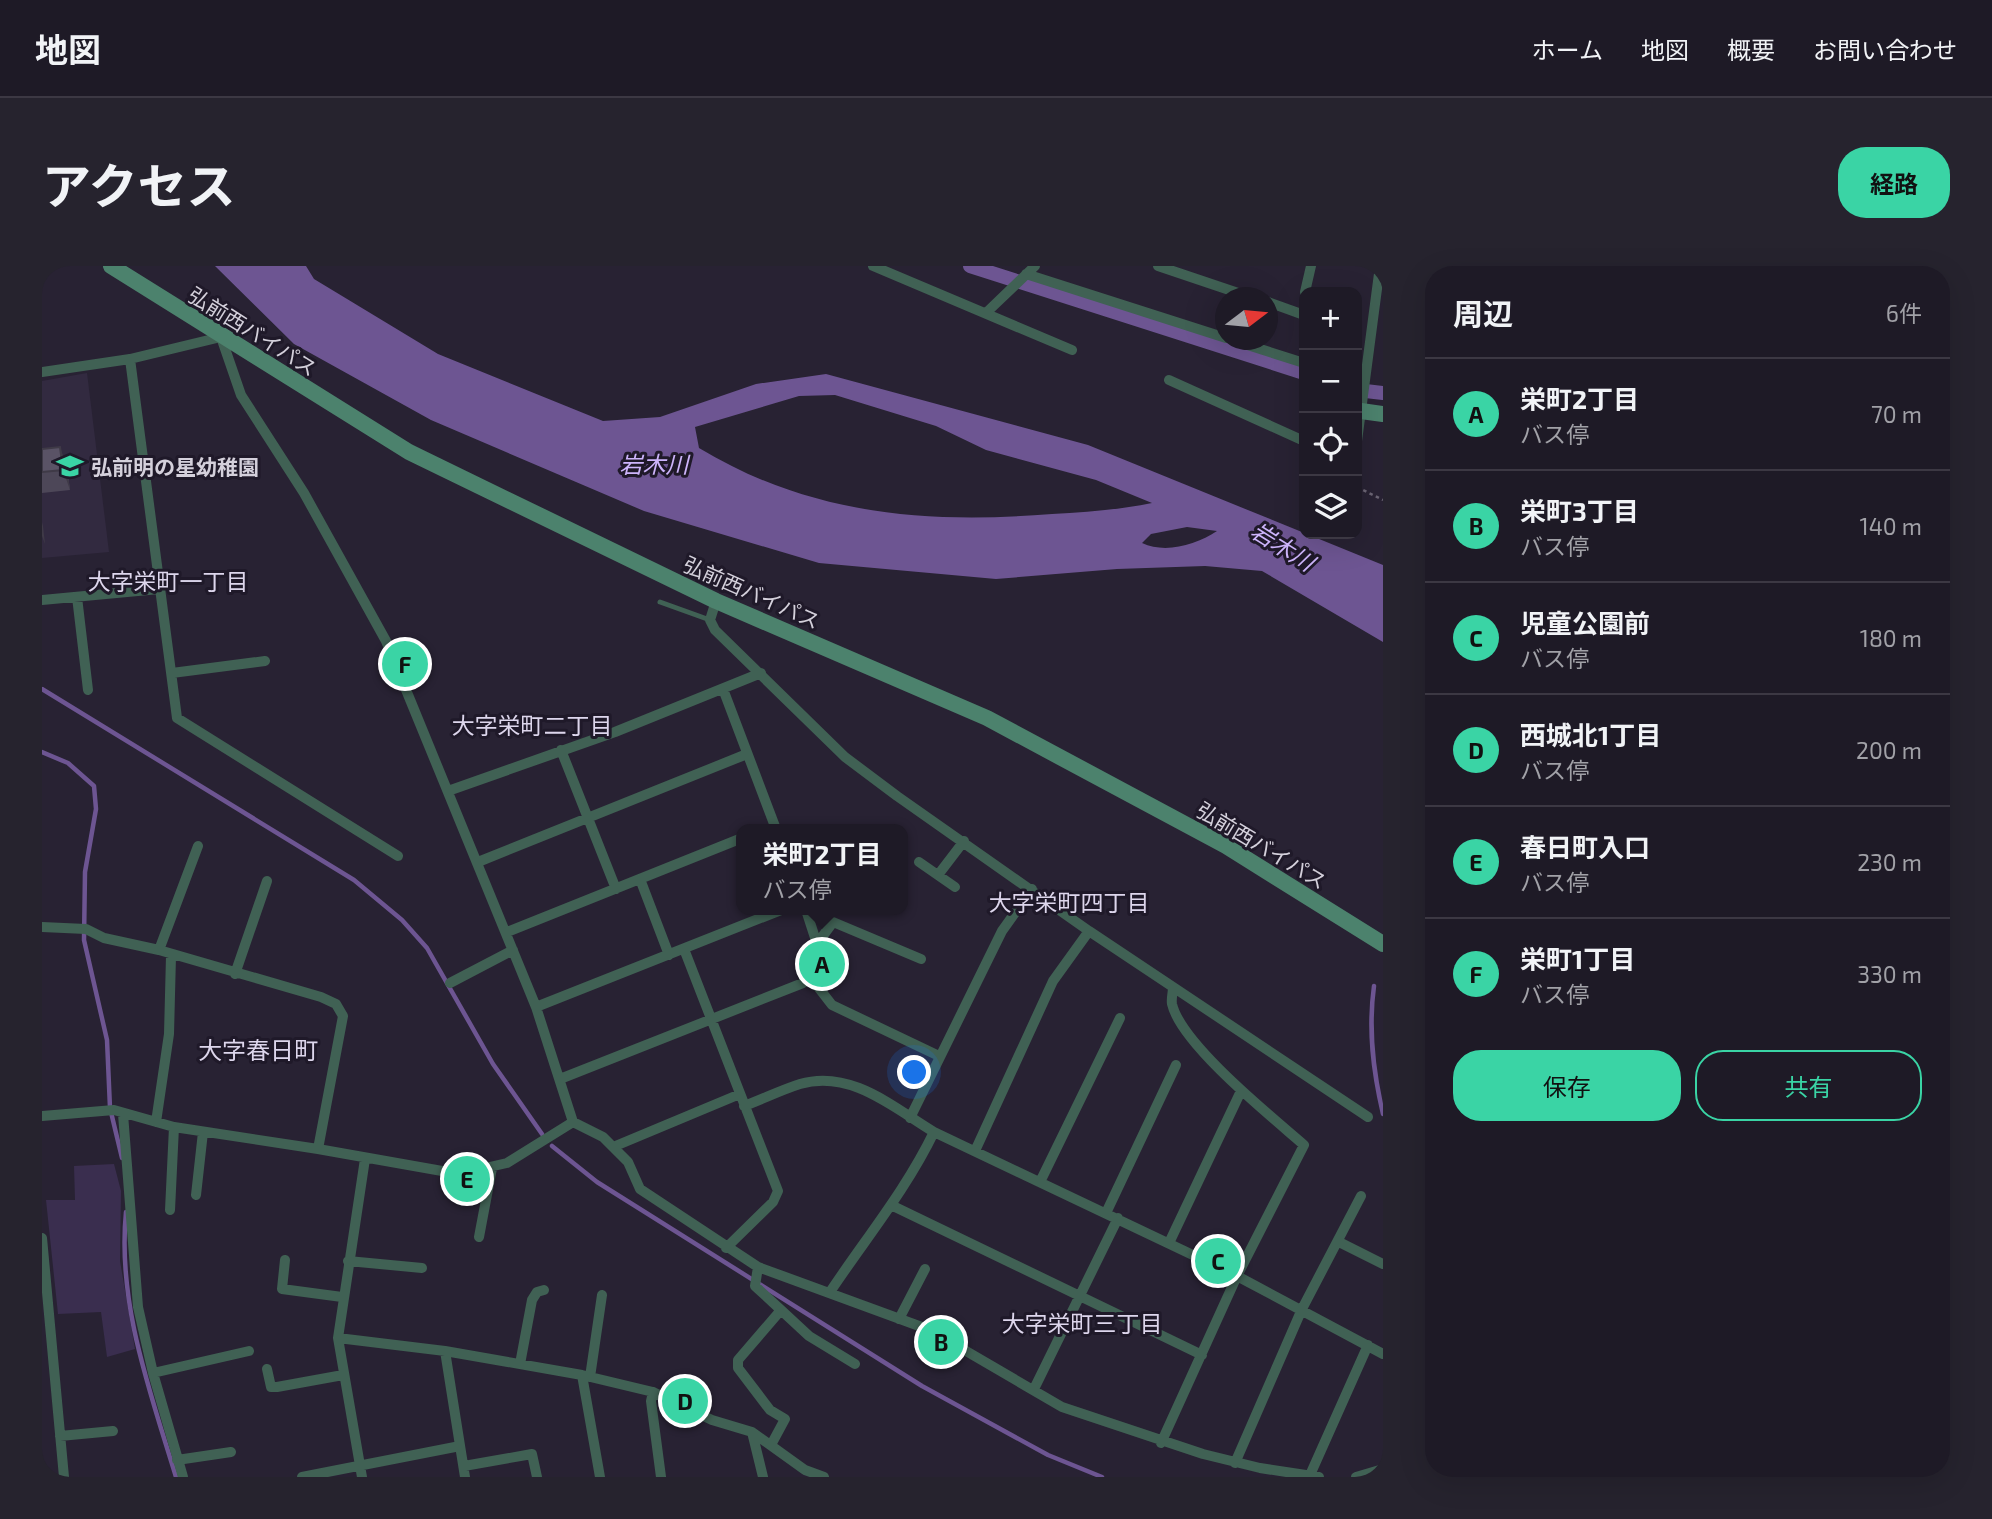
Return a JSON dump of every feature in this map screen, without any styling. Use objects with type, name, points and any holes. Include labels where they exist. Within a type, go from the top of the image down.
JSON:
[{"type":"street","name":"弘前西バイパス","points":[[111,266],[220,337],[409,452],[716,601],[987,718],[1226,845],[1383,944]]},
{"type":"street","points":[[873,266],[1072,350]]},
{"type":"street","points":[[1158,266],[1220,287]]},
{"type":"street","points":[[1307,287],[1311,266]]},
{"type":"street","points":[[1380,266],[1362,391],[1383,414]]},
{"type":"street","points":[[987,312],[1028,272],[1215,334]]},
{"type":"street","points":[[1278,305],[1299,313]]},
{"type":"street","points":[[1362,334],[1370,336]]},
{"type":"street","points":[[42,373],[130,359],[220,337],[241,395],[304,493],[386,641],[507,932],[536,1007],[573,1122],[603,1137],[628,1163],[640,1189],[726,1248],[756,1276],[781,1310],[810,1336],[855,1364]]},
{"type":"street","points":[[1263,350],[1299,361]]},
{"type":"street","points":[[130,359],[177,718],[398,856]]},
{"type":"street","points":[[1169,380],[1299,439]]},
{"type":"street","points":[[42,600],[159,589]]},
{"type":"street","points":[[77,597],[88,690]]},
{"type":"street","points":[[716,601],[710,620],[715,630],[845,757],[1089,931],[1368,1117]]},
{"type":"street","points":[[172,673],[265,661]]},
{"type":"street","points":[[449,791],[615,732],[761,673]]},
{"type":"street","points":[[723,689],[770,824]]},
{"type":"street","points":[[561,750],[616,889]]},
{"type":"street","points":[[478,862],[747,754]]},
{"type":"street","points":[[507,932],[736,840]]},
{"type":"street","points":[[938,875],[964,841]]},
{"type":"street","points":[[159,950],[198,846]]},
{"type":"street","points":[[919,862],[955,887]]},
{"type":"street","points":[[640,879],[669,955]]},
{"type":"street","points":[[235,974],[267,881]]},
{"type":"street","points":[[910,1118],[1002,931],[1032,888]]},
{"type":"street","points":[[536,1007],[769,915]]},
{"type":"street","points":[[808,915],[817,944]]},
{"type":"street","points":[[560,1079],[803,983],[817,944],[833,922],[921,959]]},
{"type":"street","points":[[42,927],[82,928],[104,938],[159,950],[171,956],[321,997],[336,1004],[344,1016],[318,1149]]},
{"type":"street","points":[[975,1152],[1053,981],[1089,931]]},
{"type":"street","points":[[684,949],[778,1191],[773,1202],[726,1248]]},
{"type":"street","points":[[450,983],[513,950]]},
{"type":"street","points":[[156,1122],[169,1034],[171,956]]},
{"type":"street","points":[[808,974],[832,1005],[939,1056]]},
{"type":"street","points":[[1161,1443],[1237,1276],[1304,1145],[1241,1091],[1187,1032],[1172,1003],[1174,988]]},
{"type":"street","points":[[1040,1182],[1120,1018]]},
{"type":"street","points":[[1106,1213],[1176,1065]]},
{"type":"street","points":[[744,1106],[800,1084],[820,1080],[840,1082],[869,1093],[899,1107],[910,1118],[934,1132],[1237,1276],[1383,1354]]},
{"type":"street","points":[[1169,1243],[1241,1091]]},
{"type":"street","points":[[614,1147],[740,1094]]},
{"type":"street","points":[[114,1111],[131,1187],[135,1282],[153,1373],[183,1477]]},
{"type":"street","points":[[42,1116],[114,1111],[174,1127],[458,1174],[507,1163],[573,1122]]},
{"type":"street","points":[[170,1210],[174,1127]]},
{"type":"street","points":[[196,1195],[203,1132]]},
{"type":"street","points":[[831,1292],[893,1206],[934,1132]]},
{"type":"street","points":[[362,1477],[338,1338],[342,1297],[365,1159]]},
{"type":"street","points":[[480,1237],[492,1168]]},
{"type":"street","points":[[1235,1462],[1302,1309],[1361,1196]]},
{"type":"street","points":[[893,1206],[1081,1294],[1202,1355]]},
{"type":"street","points":[[1034,1390],[1118,1218]]},
{"type":"street","points":[[42,1238],[64,1477]]},
{"type":"street","points":[[1339,1241],[1383,1264]]},
{"type":"street","points":[[285,1260],[282,1289],[342,1297]]},
{"type":"street","points":[[348,1261],[422,1269]]},
{"type":"street","points":[[899,1319],[925,1269]]},
{"type":"street","points":[[756,1276],[831,1292],[930,1330],[1062,1407],[1161,1443],[1235,1462],[1314,1476],[1368,1345]]},
{"type":"street","points":[[520,1364],[532,1300],[537,1292],[544,1290]]},
{"type":"street","points":[[600,1477],[586,1376],[602,1295]]},
{"type":"street","points":[[771,1445],[785,1419],[770,1410],[738,1367],[738,1360],[781,1310]]},
{"type":"street","points":[[338,1338],[444,1350],[653,1391],[712,1420],[752,1432],[806,1470],[824,1477]]},
{"type":"street","points":[[444,1350],[464,1471],[532,1454],[537,1477]]},
{"type":"street","points":[[153,1373],[249,1351]]},
{"type":"street","points":[[267,1369],[271,1387],[343,1375]]},
{"type":"street","points":[[653,1391],[651,1401],[661,1477]]},
{"type":"street","points":[[60,1436],[113,1431]]},
{"type":"street","points":[[752,1432],[763,1477]]},
{"type":"street","points":[[302,1477],[360,1463],[460,1446]]},
{"type":"street","points":[[177,1460],[231,1452]]},
{"type":"street","points":[[1356,1477],[1382,1471]]},
{"type":"lane","points":[[660,602],[710,620]]},
{"type":"path","points":[[1362,490],[1383,500]]},
{"type":"shaded area","name":"弘前明の星幼稚園","points":[[87,373],[109,552],[42,558],[42,381]]},
{"type":"shaded area","points":[[114,1164],[121,1191],[120,1261],[135,1349],[107,1357],[101,1312],[58,1314],[46,1200],[75,1200],[74,1166]]},
{"type":"water","name":"岩木川","points":[[215,266],[306,266],[314,279],[438,354],[603,421],[660,417],[756,384],[826,374],[1088,445],[1299,531],[1299,539],[1319,539],[1383,565],[1383,642],[1262,571],[1205,566],[1117,569],[996,579],[819,563],[644,511],[431,420],[294,344]],"holes":[[[835,395],[936,426],[986,450],[1096,480],[1152,503],[1102,510],[1005,517],[914,515],[870,510],[783,488],[741,470],[699,448],[695,427],[799,396]],[[1187,527],[1217,531],[1200,540],[1170,548],[1142,543],[1151,534]]]},
{"type":"building","points":[[60,447],[63,470],[42,472],[42,449]]},
{"type":"waterway","points":[[970,266],[1299,371]]},
{"type":"waterway","points":[[1362,391],[1383,393]]},
{"type":"waterway","points":[[42,689],[354,880],[402,920],[427,948],[493,1064],[542,1134]]},
{"type":"waterway","points":[[42,752],[68,763],[94,786],[96,809],[85,872],[84,940],[107,1040],[110,1108],[122,1158]]},
{"type":"waterway","points":[[1374,986],[1372,1050],[1383,1114]]},
{"type":"waterway","points":[[552,1146],[597,1182],[922,1386],[1048,1455],[1102,1477]]},
{"type":"waterway","points":[[126,1212],[124,1246],[131,1313],[146,1379],[176,1477]]},
{"type":"place","name":"弘前明の星幼稚園","points":[[70,466]]},
{"type":"place","name":"栄町1丁目","points":[[405,664]]},
{"type":"place","name":"栄町2丁目","points":[[822,964]]},
{"type":"place","name":"春日町入口","points":[[467,1179]]},
{"type":"place","name":"児童公園前","points":[[1218,1261]]},
{"type":"place","name":"栄町3丁目","points":[[941,1342]]},
{"type":"place","name":"西城北1丁目","points":[[685,1401]]},
{"type":"district","name":"大字栄町一丁目","points":[[168,581]]},
{"type":"district","name":"大字栄町二丁目","points":[[532,725]]},
{"type":"district","name":"大字栄町四丁目","points":[[1069,902]]},
{"type":"district","name":"大字春日町","points":[[258,1049]]},
{"type":"district","name":"大字栄町三丁目","points":[[1082,1323]]}]
